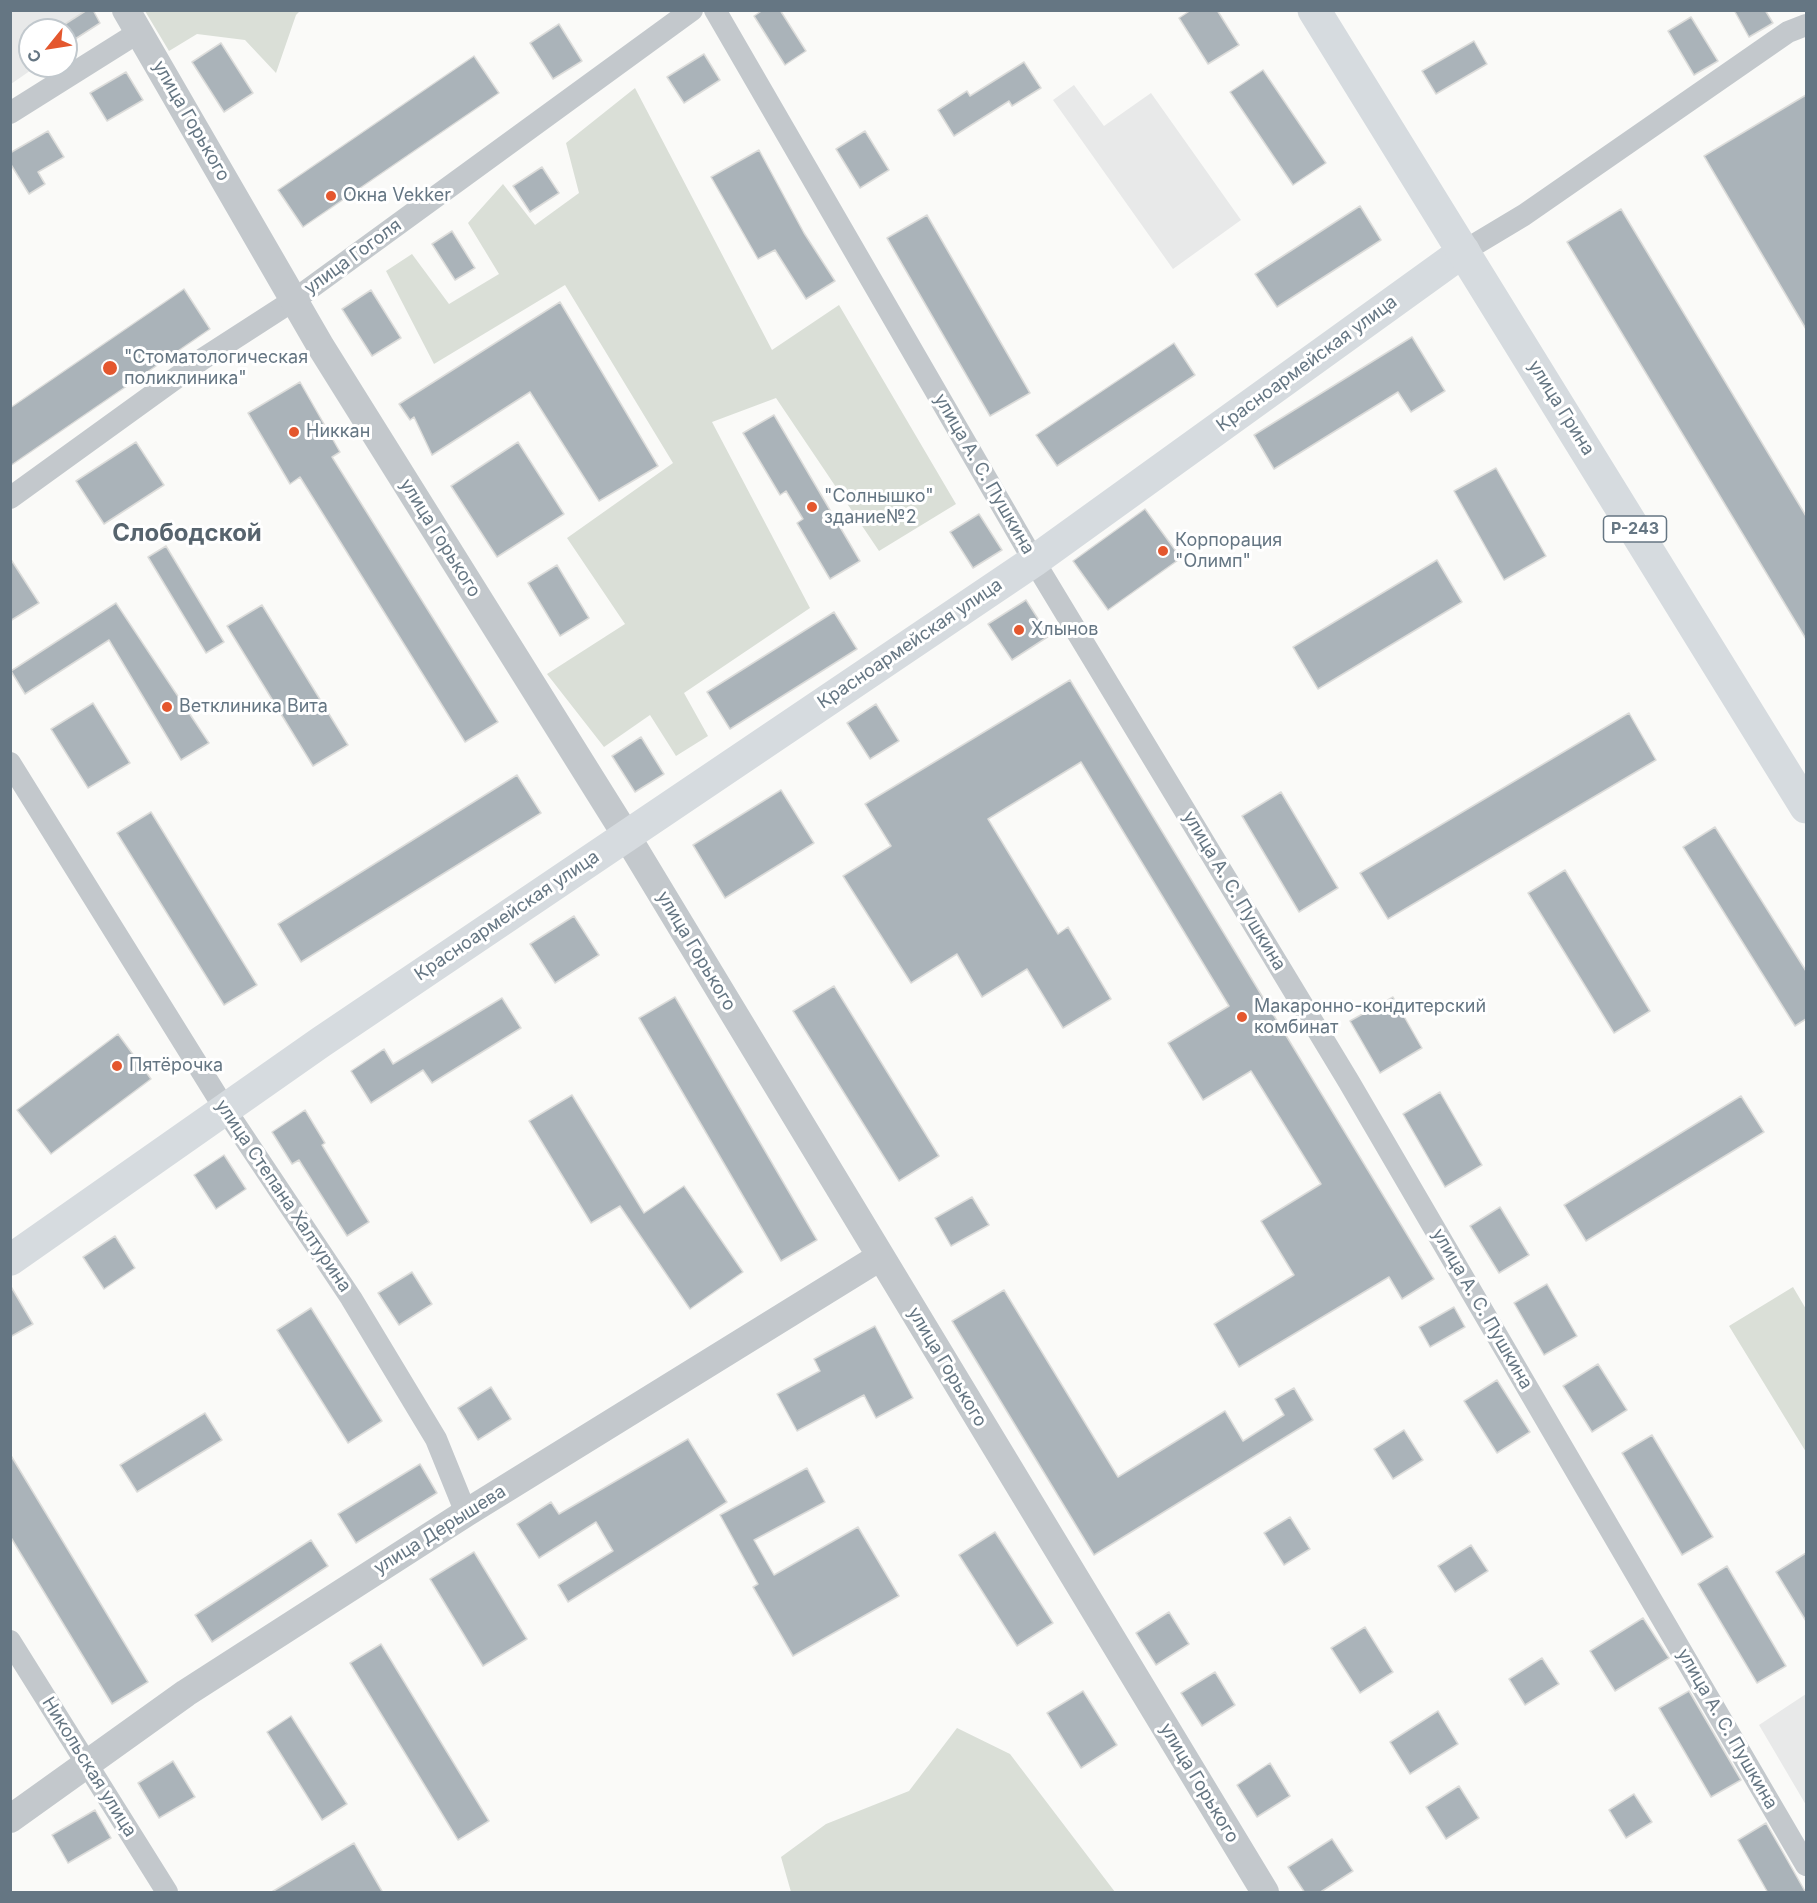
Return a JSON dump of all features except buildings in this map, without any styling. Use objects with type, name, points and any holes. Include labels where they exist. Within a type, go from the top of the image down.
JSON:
[{"type":"highway","name":"улица Грина","points":[[1314,10],[1806,807]]},
{"type":"main road","name":"Красноармейская улица","points":[[10,1260],[225,1109],[626,835],[1034,561],[1464,251]]},
{"type":"street","name":"улица Гоголя","points":[[10,498],[201,360],[294,300],[692,10]]},
{"type":"street","name":"улица А. С. Пушкина","points":[[715,10],[1034,561],[1349,1082],[1806,1865]]},
{"type":"street","name":"улица Горького","points":[[132,21],[294,300],[626,835],[1265,1893]]},
{"type":"street","points":[[10,113],[132,21]]},
{"type":"street","name":"Красноармейская улица","points":[[1464,251],[1524,215],[1788,32],[1806,25]]},
{"type":"street","name":"улица Степана Халтурина","points":[[10,763],[225,1109],[351,1298],[436,1439],[466,1513]]},
{"type":"street","name":"улица Дерышева","points":[[10,1819],[186,1693],[466,1513],[880,1257]]},
{"type":"street","name":"Никольская улица","points":[[10,1641],[167,1893]]},
{"type":"shaded area","points":[[11,11],[91,11],[99,24],[78,38],[78,18],[18,18],[20,78],[11,84]]},
{"type":"shaded area","points":[[145,11],[300,11],[296,15],[276,73],[245,40],[197,34],[169,51]]},
{"type":"shaded area","points":[[1074,85],[1104,126],[1151,93],[1241,220],[1173,269],[1053,100]]},
{"type":"shaded area","points":[[635,88],[772,350],[839,305],[956,504],[879,551],[776,398],[712,422],[810,608],[684,693],[708,736],[676,756],[650,715],[604,747],[547,674],[625,624],[567,538],[673,463],[565,285],[434,364],[386,271],[412,254],[449,304],[499,274],[468,223],[503,184],[535,225],[579,193],[566,143]]},
{"type":"shaded area","points":[[1793,1287],[1806,1309],[1806,1452],[1729,1326]]},
{"type":"shaded area","points":[[1806,1694],[1806,1805],[1759,1725]]},
{"type":"shaded area","points":[[957,1728],[1010,1754],[1115,1892],[791,1892],[781,1857],[826,1824],[909,1791]]},
{"type":"place","name":"Окна Vekker","points":[[331,196]]},
{"type":"place","name":"\"Стоматологическая поликлиника\"","points":[[110,368]]},
{"type":"place","name":"Никкан","points":[[294,432]]},
{"type":"place","name":"\"Солнышко\" здание№2","points":[[812,507]]},
{"type":"place","name":"Корпорация \"Олимп\"","points":[[1163,551]]},
{"type":"place","name":"Хлынов","points":[[1019,630]]},
{"type":"place","name":"Ветклиника Вита","points":[[167,707]]},
{"type":"place","name":"Макаронно-кондитерский комбинат","points":[[1242,1017]]},
{"type":"place","name":"Пятёрочка","points":[[117,1066]]},
{"type":"district","name":"Слободской","points":[[187,534]]}]
